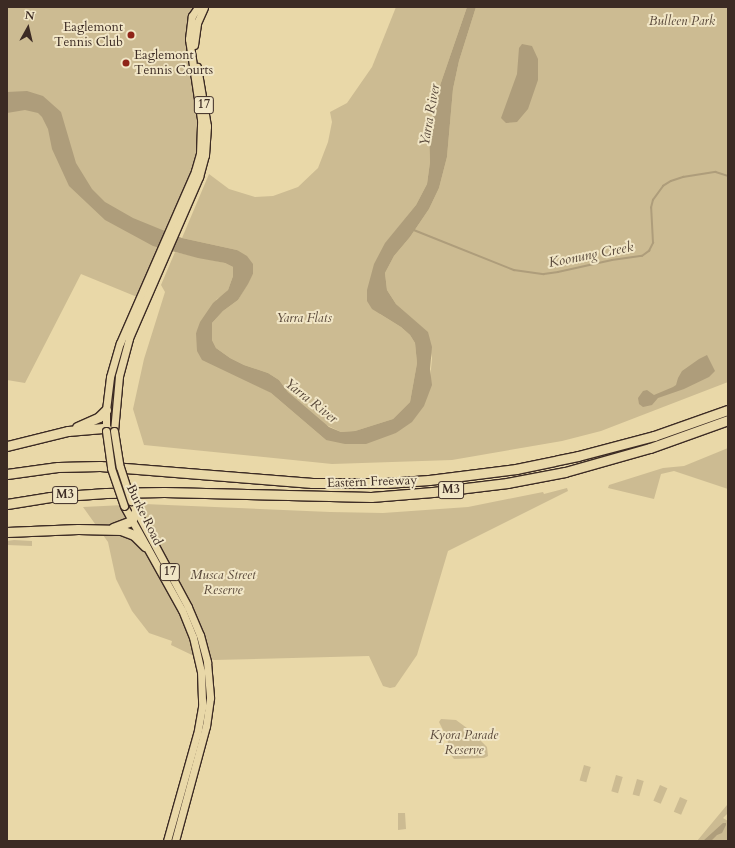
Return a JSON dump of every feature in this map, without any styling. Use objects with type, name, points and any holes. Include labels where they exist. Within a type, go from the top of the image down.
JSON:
[{"type":"highway","points":[[7,446],[68,431],[99,417],[106,410]]},
{"type":"highway","name":"Eastern Freeway","points":[[7,474],[58,467],[100,466],[154,469],[271,481],[312,483],[378,483],[429,480],[516,469],[578,456],[648,438],[728,410]]},
{"type":"highway","name":"Eastern Freeway","points":[[7,504],[50,497],[106,493],[164,492],[371,497],[439,491],[507,483],[565,472],[650,448],[728,420]]},
{"type":"highway","points":[[68,431],[110,430]]},
{"type":"highway","points":[[108,529],[131,521],[136,512]]},
{"type":"highway","points":[[7,532],[78,529],[121,530],[134,535],[145,546]]},
{"type":"main road","name":"17","points":[[147,288],[185,201],[200,154],[202,132],[189,39],[192,16],[198,7]]},
{"type":"main road","name":"17","points":[[185,201],[199,177],[207,141],[205,110],[194,47],[197,23],[204,7]]},
{"type":"main road","name":"Burke Road","points":[[147,288],[129,338],[119,376],[110,430],[113,476],[120,496],[131,521],[197,636],[201,671],[202,699],[197,734],[167,841]]},
{"type":"main road","name":"Burke Road","points":[[147,288],[120,343],[110,377],[106,410],[120,467],[136,512],[187,603],[207,662],[210,698],[202,746],[175,841]]},
{"type":"main road","points":[[110,377],[119,376]]},
{"type":"main road","points":[[202,699],[210,698]]},
{"type":"main road","points":[[176,809],[184,811]]},
{"type":"green space","points":[[7,7],[191,7],[194,14],[189,43],[201,127],[199,159],[142,299],[81,274],[25,383],[7,380]]},
{"type":"green space","name":"Yarra Flats","points":[[396,7],[467,7],[435,100],[429,136],[430,162],[427,184],[416,205],[385,244],[380,314],[401,327],[410,335],[415,343],[417,363],[410,402],[393,419],[355,431],[341,432],[320,422],[288,392],[279,380],[268,373],[244,365],[230,358],[216,348],[212,340],[212,323],[223,311],[238,300],[253,274],[237,250],[182,238],[209,174],[229,189],[255,197],[273,196],[298,187],[318,168],[328,142],[332,122],[330,112],[347,103],[372,67]]},
{"type":"green space","name":"Bulleen Park","points":[[476,7],[728,7],[728,382],[601,431],[562,441],[452,460],[332,464],[144,445],[133,409],[144,359],[165,292],[161,285],[175,252],[225,263],[233,267],[233,276],[228,290],[223,296],[217,299],[196,333],[256,385],[271,393],[326,440],[396,433],[430,380],[432,358],[427,332],[396,304],[387,290],[385,273],[394,256],[410,237],[429,209],[439,188],[447,157],[453,89],[459,61]]},
{"type":"green space","points":[[728,448],[728,489],[674,471],[661,474],[654,499],[608,488],[609,485],[663,468],[684,466]]},
{"type":"green space","name":"Musca Street Reserve","points":[[567,488],[568,491],[448,551],[417,655],[395,687],[390,688],[383,686],[369,656],[214,660],[192,655],[171,645],[172,641],[149,633],[132,611],[116,579],[108,542],[83,507],[144,504],[383,513],[468,507],[543,492],[544,494]]},
{"type":"green space","points":[[7,541],[32,541],[32,546],[7,545]]},
{"type":"green space","name":"Kyora Parade Reserve","points":[[441,719],[456,720],[471,731],[487,747],[488,756],[484,758],[454,759],[451,755],[447,738],[439,722]]},
{"type":"green space","points":[[584,765],[591,767],[586,782],[580,780]]},
{"type":"green space","points":[[616,775],[623,777],[618,793],[611,791]]},
{"type":"green space","points":[[637,779],[644,781],[639,796],[633,794]]},
{"type":"green space","points":[[660,785],[667,788],[661,804],[653,801]]},
{"type":"green space","points":[[680,797],[687,800],[681,815],[674,812]]},
{"type":"green space","points":[[727,805],[728,813],[723,818],[728,821],[728,841],[697,841]]},
{"type":"green space","points":[[398,813],[405,813],[406,829],[398,830]]},
{"type":"shaded area","points":[[467,7],[476,7],[459,61],[453,89],[447,157],[439,188],[429,209],[410,237],[394,256],[385,273],[387,290],[396,304],[428,332],[432,347],[430,369],[432,385],[424,406],[412,422],[396,433],[366,444],[345,444],[326,440],[271,393],[202,360],[197,351],[196,333],[200,322],[213,303],[228,290],[233,276],[233,267],[225,263],[198,258],[153,246],[105,220],[69,186],[52,149],[48,129],[42,117],[38,113],[25,110],[7,113],[7,92],[27,91],[43,96],[61,112],[76,163],[92,189],[105,202],[133,218],[182,238],[237,250],[247,256],[253,264],[253,274],[248,284],[238,300],[223,311],[212,323],[212,340],[216,348],[230,358],[244,365],[268,373],[279,380],[288,392],[329,427],[341,432],[355,431],[393,419],[410,402],[417,363],[415,343],[410,335],[401,327],[372,309],[367,301],[367,290],[374,264],[385,243],[416,205],[427,184],[430,162],[429,136],[435,100]]},
{"type":"shaded area","points":[[522,44],[532,46],[538,59],[538,80],[528,109],[517,122],[506,123],[501,118],[517,74],[519,48]]},
{"type":"shaded area","points":[[707,355],[715,371],[709,377],[684,389],[658,398],[652,405],[643,407],[639,404],[638,398],[643,391],[647,390],[654,395],[673,387],[676,385],[682,371]]},
{"type":"shaded area","points":[[723,823],[726,823],[726,825],[722,833],[717,835],[711,841],[703,841]]},
{"type":"waterway","name":"Koonung Creek","points":[[414,230],[514,270],[544,274],[558,272],[612,260],[642,256],[649,251],[653,243],[651,208],[653,200],[663,186],[671,181],[683,177],[716,172],[728,176]]},
{"type":"place","name":"Eaglemont Tennis Club","points":[[131,35]]},
{"type":"place","name":"Eaglemont Tennis Courts","points":[[126,63]]},
{"type":"water label","name":"Yarra River","points":[[430,115]]},
{"type":"water label","name":"Yarra River","points":[[311,401]]}]
